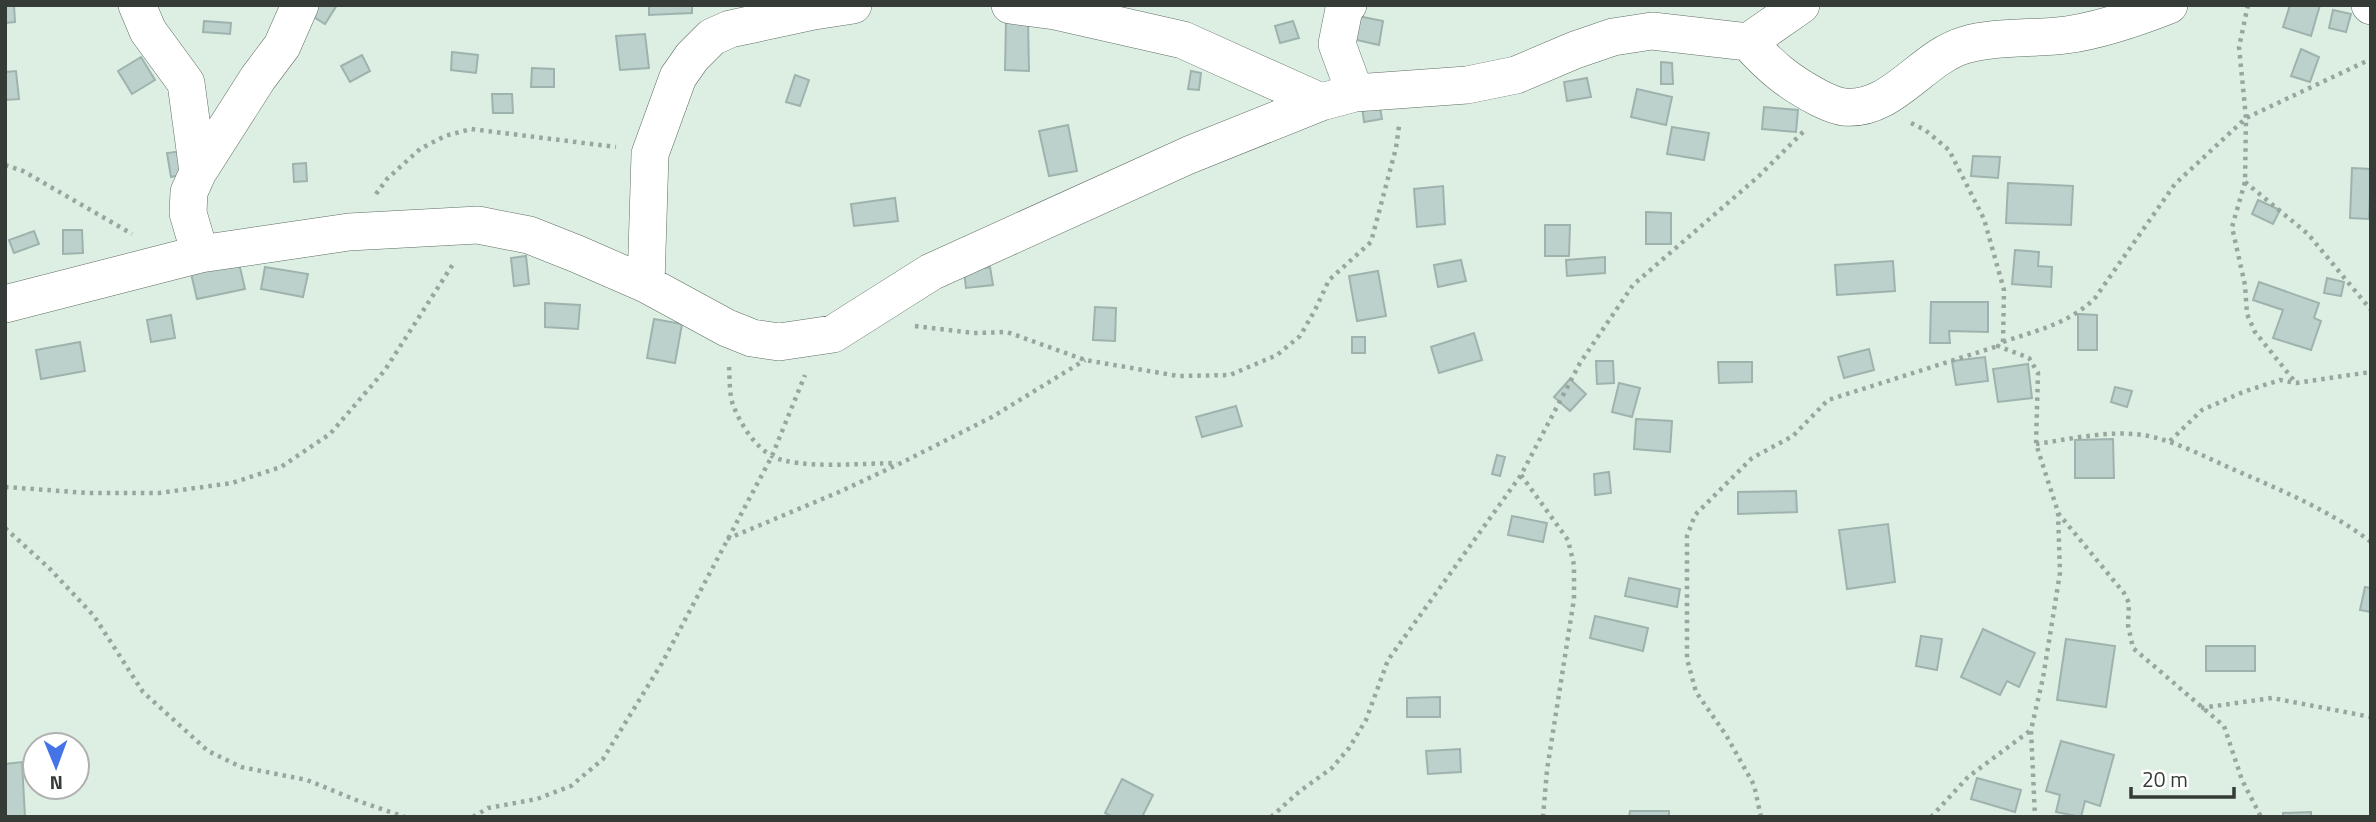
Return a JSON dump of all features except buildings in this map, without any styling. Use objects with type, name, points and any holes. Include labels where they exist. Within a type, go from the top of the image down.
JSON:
[{"type":"street","points":[[137,5],[148,32],[186,83],[198,172]]},
{"type":"street","points":[[185,257],[189,192],[198,172],[258,78],[282,46],[300,5]]},
{"type":"street","points":[[646,284],[650,154],[678,77],[692,57],[712,37],[730,29],[853,5]]},
{"type":"street","points":[[1010,5],[1055,11],[1183,40],[1338,98]]},
{"type":"street","points":[[1338,98],[1337,44],[1344,9],[1348,5]]},
{"type":"street","points":[[5,304],[185,257],[349,232],[478,225],[529,235],[646,284],[726,328],[752,338],[779,342],[848,325],[931,272],[1189,155],[1338,98],[1407,88],[1468,85],[1516,75],[1613,37],[1652,31],[1748,42],[1801,5]]},
{"type":"street","points":[[1748,42],[1774,71],[1796,86],[1831,104],[1843,107],[1873,103],[1940,56],[1965,45],[2067,35],[2103,28],[2169,5]]},
{"type":"path","points":[[2248,5],[2239,47],[2246,118],[2245,182],[2232,227],[2245,285],[2247,314],[2255,332],[2296,383]]},
{"type":"path","points":[[1761,817],[1754,785],[1726,735],[1696,692],[1686,659],[1687,536],[1695,515],[1752,458],[1793,436],[1828,400],[1998,346],[2080,313],[2095,298],[2175,184],[2246,118],[2371,59]]},
{"type":"path","points":[[473,817],[488,808],[537,799],[571,786],[603,759],[663,663],[772,456],[808,367],[848,325],[974,333],[1007,332],[1086,360],[1178,376],[1230,375],[1277,355],[1300,336],[1329,280],[1371,242],[1396,148],[1407,88]]},
{"type":"path","points":[[1873,103],[1925,130],[1949,150],[1984,219],[2004,290],[2003,342]]},
{"type":"path","points":[[1271,817],[1300,790],[1332,768],[1349,748],[1366,720],[1388,660],[1521,475],[1580,363],[1633,285],[1759,176],[1831,104]]},
{"type":"path","points":[[349,232],[387,179],[420,149],[445,136],[471,129],[596,143],[650,154]]},
{"type":"path","points":[[5,165],[23,171],[121,227],[185,257]]},
{"type":"path","points":[[2245,182],[2308,234],[2371,310]]},
{"type":"path","points":[[5,487],[88,493],[159,493],[232,483],[281,467],[330,434],[385,370],[478,225]]},
{"type":"path","points":[[726,328],[732,403],[753,440],[772,456],[800,463],[901,463]]},
{"type":"path","points":[[1998,346],[2029,358],[2038,373],[2036,444],[2058,512],[2060,573],[2043,678],[2031,730],[2035,817]]},
{"type":"path","points":[[727,539],[901,463],[992,417],[1086,360]]},
{"type":"path","points":[[2169,441],[2202,410],[2243,392],[2280,380],[2296,383],[2371,372]]},
{"type":"path","points":[[2036,444],[2094,435],[2141,435],[2169,441],[2309,503],[2371,542]]},
{"type":"path","points":[[1521,475],[1568,540],[1574,565],[1574,599],[1547,770],[1544,817]]},
{"type":"path","points":[[2058,512],[2124,593],[2129,603],[2128,625],[2133,648],[2224,726],[2242,780],[2261,817]]},
{"type":"path","points":[[5,528],[94,616],[143,692],[208,751],[241,767],[307,780],[405,817]]},
{"type":"path","points":[[2201,708],[2272,698],[2371,718]]},
{"type":"path","points":[[1931,817],[1968,777],[2031,730]]}]
